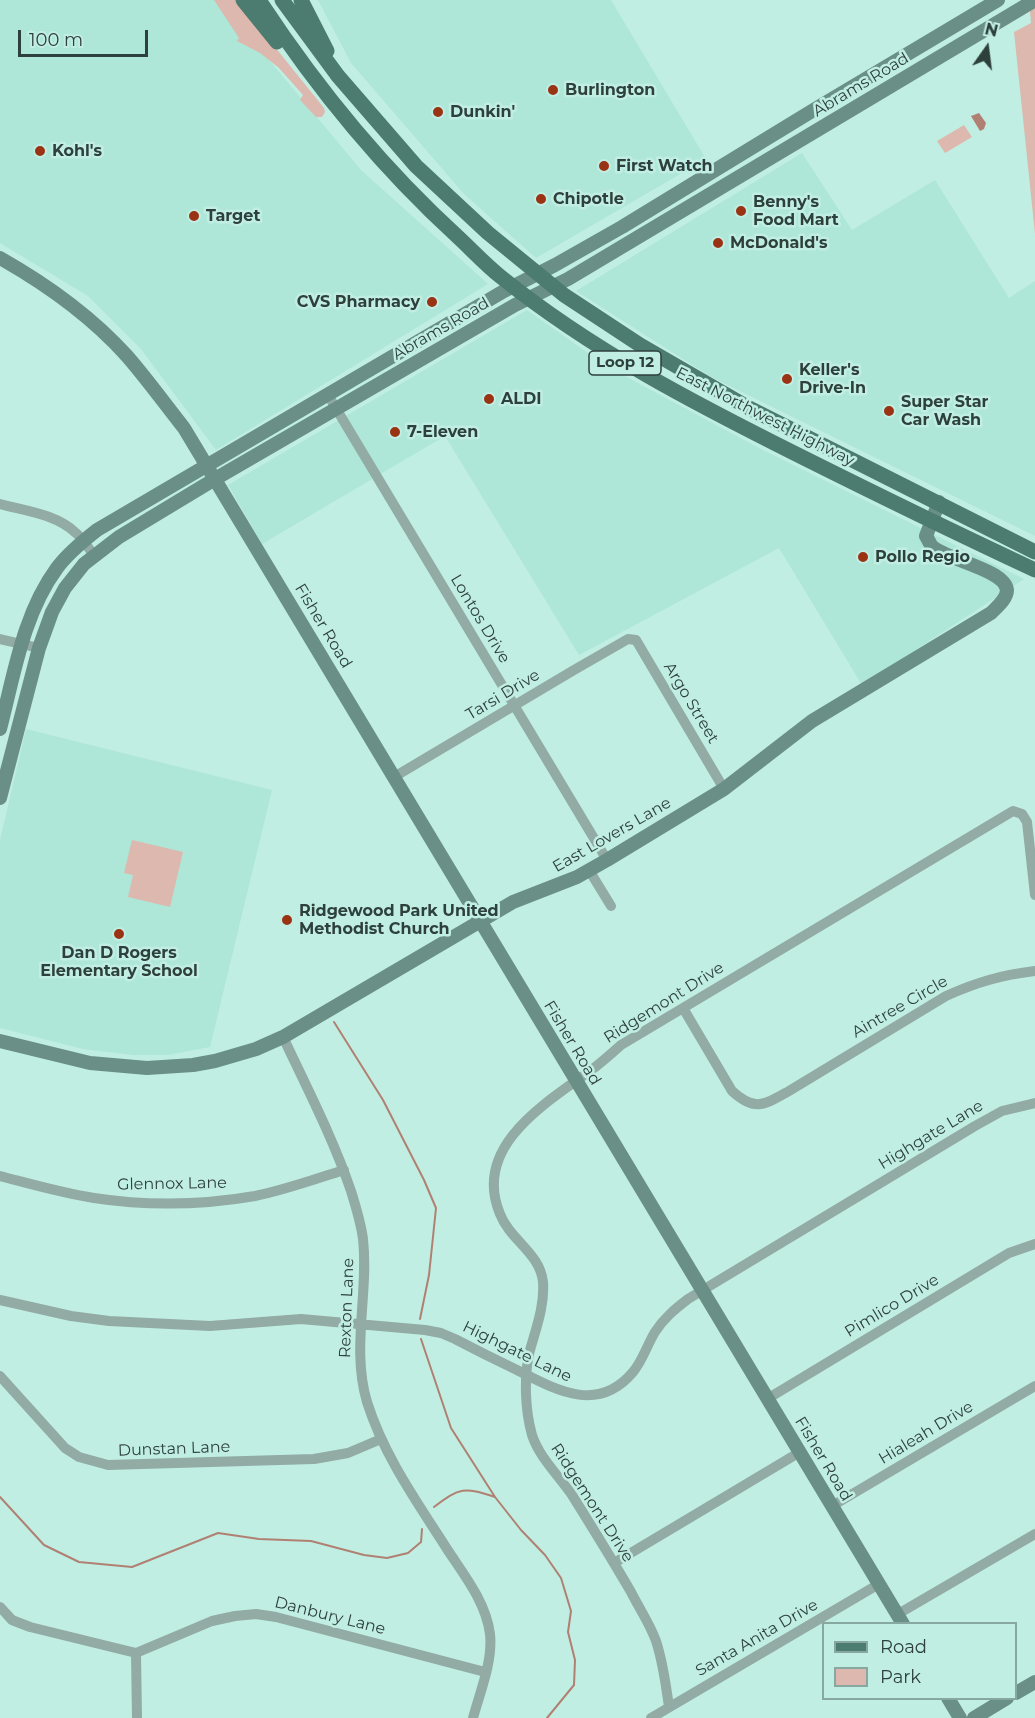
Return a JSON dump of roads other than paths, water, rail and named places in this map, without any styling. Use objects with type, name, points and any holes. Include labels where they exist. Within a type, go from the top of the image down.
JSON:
[{"type":"main road","points":[[243,0],[295,63],[314,78]]},
{"type":"main road","name":"East Northwest Highway","points":[[259,0],[314,78],[380,160],[432,213],[528,298],[628,365],[778,445],[1035,570]]},
{"type":"main road","name":"East Northwest Highway","points":[[282,0],[338,76],[416,166],[489,233],[553,286],[640,345],[750,408],[1035,552]]},
{"type":"main road","points":[[301,0],[325,44],[338,76]]},
{"type":"main road","points":[[342,114],[358,100]]},
{"type":"main road","points":[[778,445],[788,427]]},
{"type":"street","points":[[998,0],[1003,19]]},
{"type":"street","name":"Abrams Road","points":[[0,729],[31,616],[58,567],[83,541],[122,514],[513,286],[603,239],[998,0]]},
{"type":"street","name":"Abrams Road","points":[[0,798],[3,772],[39,648],[60,598],[74,576],[94,555],[215,478],[528,298],[568,279],[1035,0]]},
{"type":"street","points":[[812,111],[822,127]]},
{"type":"street","points":[[688,188],[695,202]]},
{"type":"street","name":"Fisher Road","points":[[0,258],[56,292],[94,324],[125,354],[184,428],[900,1619]]},
{"type":"street","name":"Lontos Drive","points":[[328,395],[607,860]]},
{"type":"street","name":"East Lovers Lane","points":[[0,1041],[90,1063],[147,1068],[215,1061],[256,1049],[283,1037],[513,902],[561,884],[607,860],[724,789],[806,726],[991,613],[1005,598],[1007,590],[1004,583],[990,573],[931,546],[926,536],[939,502]]},
{"type":"street","points":[[0,504],[61,522],[76,533],[94,555]]},
{"type":"street","points":[[45,588],[60,598]]},
{"type":"street","points":[[0,639],[39,648]]},
{"type":"street","name":"Tarsi Drive","points":[[394,777],[628,639]]},
{"type":"street","name":"Argo Street","points":[[628,639],[636,640],[724,789]]},
{"type":"street","name":"Ridgemont Drive","points":[[669,1707],[664,1672],[655,1640],[614,1563],[533,1437],[529,1419],[528,1358],[540,1312],[543,1283],[533,1258],[510,1232],[494,1199],[493,1182],[499,1155],[508,1140],[522,1125],[562,1090],[621,1045],[1013,811],[1022,814],[1027,822],[1035,895]]},
{"type":"street","points":[[589,870],[611,906]]},
{"type":"street","name":"Aintree Circle","points":[[683,1008],[732,1091],[743,1102],[756,1105],[769,1103],[946,996],[972,984],[999,976],[1035,971]]},
{"type":"street","name":"Rexton Lane","points":[[283,1037],[333,1143],[358,1214],[364,1247],[365,1279],[360,1325],[361,1377],[381,1439],[400,1476],[483,1608],[490,1635],[490,1649],[473,1718]]},
{"type":"street","name":"Highgate Lane","points":[[0,1300],[71,1316],[109,1321],[210,1326],[301,1319],[425,1330],[441,1333],[554,1389],[580,1396],[602,1393],[621,1383],[634,1370],[665,1319],[688,1299],[975,1125],[1002,1111],[1035,1103]]},
{"type":"street","name":"Glennox Lane","points":[[0,1176],[94,1198],[126,1202],[179,1202],[219,1201],[257,1195],[344,1170]]},
{"type":"street","name":"Pimlico Drive","points":[[767,1399],[1009,1253],[1035,1244]]},
{"type":"street","name":"Dunstan Lane","points":[[0,1376],[65,1448],[79,1457],[108,1465],[314,1459],[348,1454],[381,1439]]},
{"type":"street","name":"Hialeah Drive","points":[[832,1506],[1035,1386]]},
{"type":"street","points":[[614,1563],[800,1452]]},
{"type":"street","points":[[900,1619],[1035,1534]]},
{"type":"street","name":"Santa Anita Drive","points":[[651,1718],[879,1584]]},
{"type":"street","points":[[0,1607],[12,1620],[30,1627],[136,1653],[137,1718]]},
{"type":"street","name":"Danbury Lane","points":[[136,1653],[212,1621],[256,1614],[276,1617],[486,1672]]},
{"type":"street","points":[[1017,1692],[1035,1682]]},
{"type":"street","points":[[949,1700],[960,1718]]},
{"type":"street","points":[[975,1718],[1004,1700]]},
{"type":"waterway","points":[[334,1022],[383,1100],[436,1208],[429,1275],[420,1319]]},
{"type":"waterway","points":[[421,1339],[451,1428],[495,1497],[521,1530],[545,1555],[561,1578],[571,1611],[568,1632],[575,1660],[574,1685],[547,1718]]},
{"type":"waterway","points":[[434,1507],[457,1492],[469,1490],[495,1497]]},
{"type":"waterway","points":[[0,1497],[44,1545],[79,1562],[132,1567],[218,1533],[259,1539],[311,1541],[364,1555],[387,1558],[408,1553],[421,1542],[422,1529]]},
{"type":"place","name":"Burlington","points":[[553,90]]},
{"type":"place","name":"Dunkin'","points":[[438,112]]},
{"type":"place","name":"Kohl's","points":[[40,151]]},
{"type":"place","name":"First Watch","points":[[604,166]]},
{"type":"place","name":"Chipotle","points":[[541,199]]},
{"type":"place","name":"Benny's Food Mart","points":[[741,211]]},
{"type":"place","name":"Target","points":[[194,216]]},
{"type":"place","name":"McDonald's","points":[[718,243]]},
{"type":"place","name":"CVS Pharmacy","points":[[432,302]]},
{"type":"place","name":"Keller's Drive-In","points":[[787,379]]},
{"type":"place","name":"ALDI","points":[[489,399]]},
{"type":"place","name":"Super Star Car Wash","points":[[889,411]]},
{"type":"place","name":"7-Eleven","points":[[395,432]]},
{"type":"place","name":"Pollo Regio","points":[[863,557]]},
{"type":"place","name":"Ridgewood Park United Methodist Church","points":[[287,920]]},
{"type":"place","name":"Dan D Rogers Elementary School","points":[[119,934]]}]
